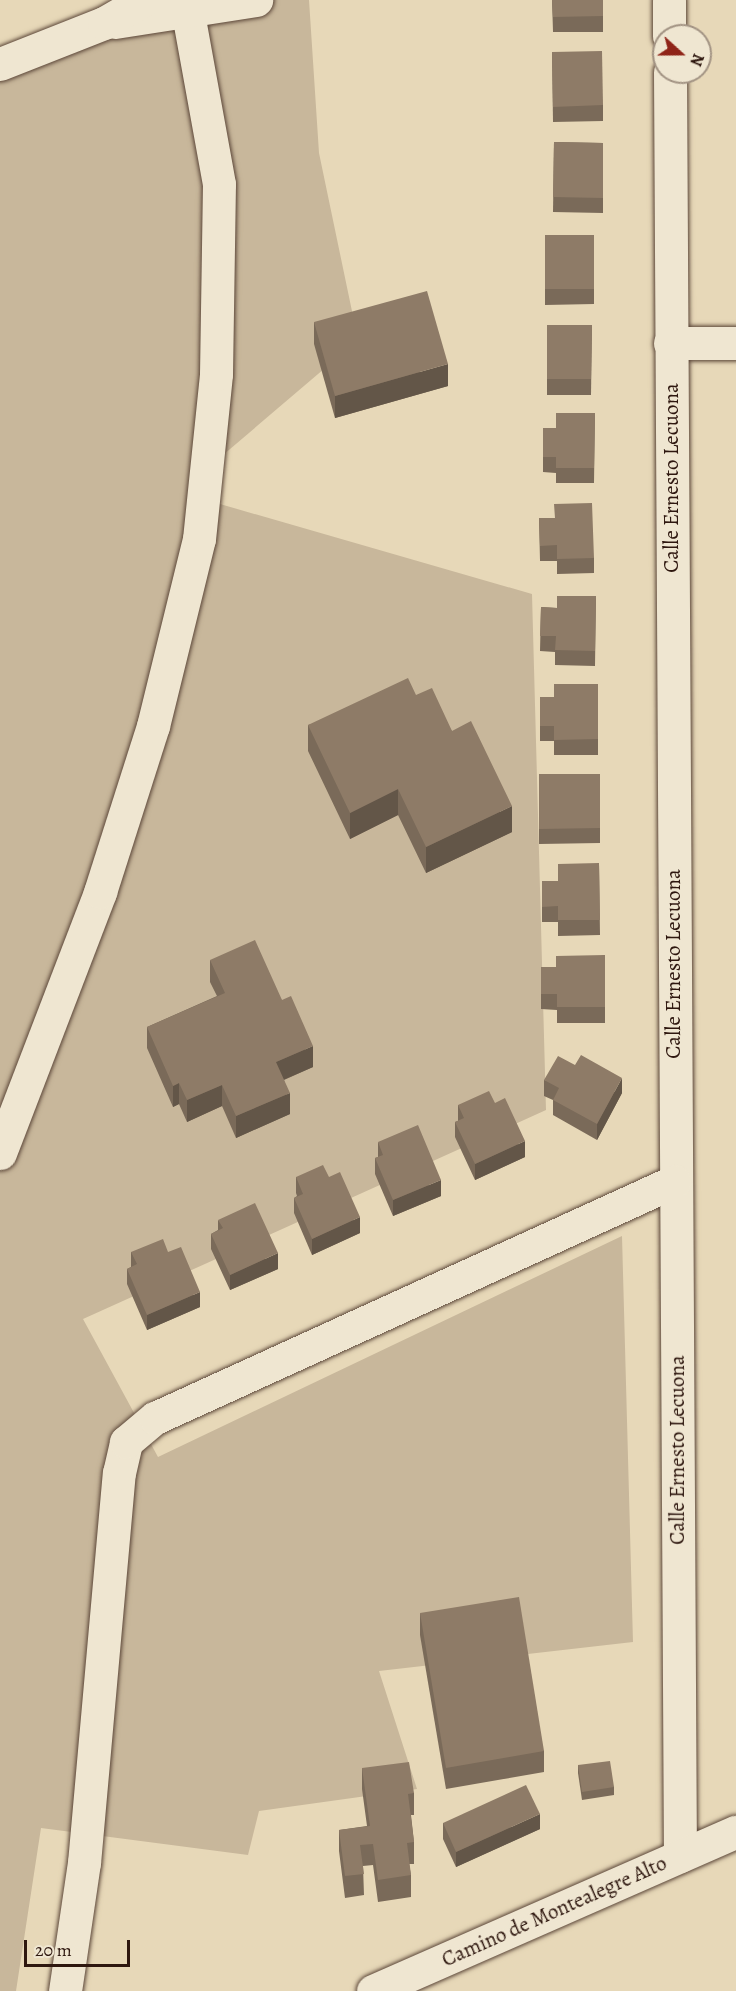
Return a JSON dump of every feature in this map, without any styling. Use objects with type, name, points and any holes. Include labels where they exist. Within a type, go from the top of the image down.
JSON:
[{"type":"street","points":[[0,64],[104,23],[144,0]]},
{"type":"street","points":[[104,23],[188,14],[256,0]]},
{"type":"street","points":[[669,0],[669,24]]},
{"type":"street","points":[[0,1153],[100,892],[153,726],[199,539],[216,374],[219,184],[188,14]]},
{"type":"street","name":"Calle Ernesto Lecuona","points":[[670,84],[680,1856]]},
{"type":"street","points":[[670,343],[736,343]]},
{"type":"street","points":[[65,1991],[84,1863],[119,1473],[126,1442],[155,1418],[675,1181]]},
{"type":"street","name":"Camino de Montealegre Alto","points":[[373,1991],[736,1832]]},
{"type":"shaded area","points":[[167,0],[309,0],[319,153],[358,340],[223,455],[213,502],[532,594],[546,1110],[83,1319],[158,1457],[622,1236],[633,1642],[379,1671],[417,1789],[259,1811],[248,1855],[41,1828],[16,1991],[0,1991],[0,59]]},
{"type":"building","points":[[552,0],[603,0],[603,16],[553,17]]},
{"type":"building","points":[[602,51],[603,105],[553,107],[552,52]]},
{"type":"building","points":[[554,142],[603,143],[603,198],[553,197]]},
{"type":"building","points":[[545,235],[594,235],[594,289],[545,289]]},
{"type":"building","points":[[427,291],[448,364],[335,396],[314,322]]},
{"type":"building","points":[[547,325],[592,325],[591,379],[547,379]]},
{"type":"building","points":[[556,413],[595,413],[594,468],[556,468],[556,457],[543,457],[543,428],[556,428]]},
{"type":"building","points":[[592,503],[594,558],[557,559],[557,545],[540,546],[539,518],[555,518],[554,504]]},
{"type":"building","points":[[557,596],[596,596],[595,651],[555,650],[556,636],[540,636],[541,607],[557,608]]},
{"type":"building","points":[[408,678],[416,695],[432,688],[452,731],[471,721],[512,806],[426,847],[398,789],[350,813],[308,725]]},
{"type":"building","points":[[554,684],[598,684],[598,739],[554,740],[554,726],[540,726],[540,697],[554,697]]},
{"type":"building","points":[[539,774],[600,774],[600,828],[539,829]]},
{"type":"building","points":[[599,863],[600,920],[558,920],[558,906],[542,907],[542,881],[558,881],[558,864]]},
{"type":"building","points":[[255,940],[282,1000],[291,996],[313,1046],[276,1062],[290,1093],[236,1116],[222,1085],[187,1100],[179,1083],[173,1086],[147,1027],[225,993],[210,960]]},
{"type":"building","points":[[605,955],[605,1007],[557,1007],[557,994],[541,994],[541,967],[556,967],[556,956]]},
{"type":"building","points":[[581,1055],[622,1078],[597,1124],[553,1100],[559,1088],[544,1080],[558,1056],[575,1065]]},
{"type":"building","points":[[489,1091],[495,1103],[505,1098],[525,1141],[475,1164],[455,1122],[464,1118],[458,1105]]},
{"type":"building","points":[[418,1125],[441,1180],[393,1200],[375,1158],[383,1155],[378,1142]]},
{"type":"building","points":[[323,1165],[329,1177],[340,1172],[360,1217],[312,1239],[294,1198],[303,1194],[296,1177]]},
{"type":"building","points":[[255,1203],[278,1253],[230,1275],[211,1234],[223,1228],[218,1220]]},
{"type":"building","points":[[163,1239],[168,1252],[181,1247],[200,1292],[147,1315],[127,1269],[137,1264],[131,1252]]},
{"type":"building","points":[[519,1597],[544,1751],[446,1768],[420,1613]]},
{"type":"building","points":[[610,1761],[614,1787],[582,1792],[578,1765]]},
{"type":"building","points":[[409,1762],[414,1793],[408,1794],[414,1842],[407,1843],[411,1875],[378,1880],[373,1844],[360,1845],[364,1874],[345,1876],[339,1830],[370,1826],[362,1768]]},
{"type":"building","points":[[526,1785],[540,1814],[456,1852],[443,1823]]}]
